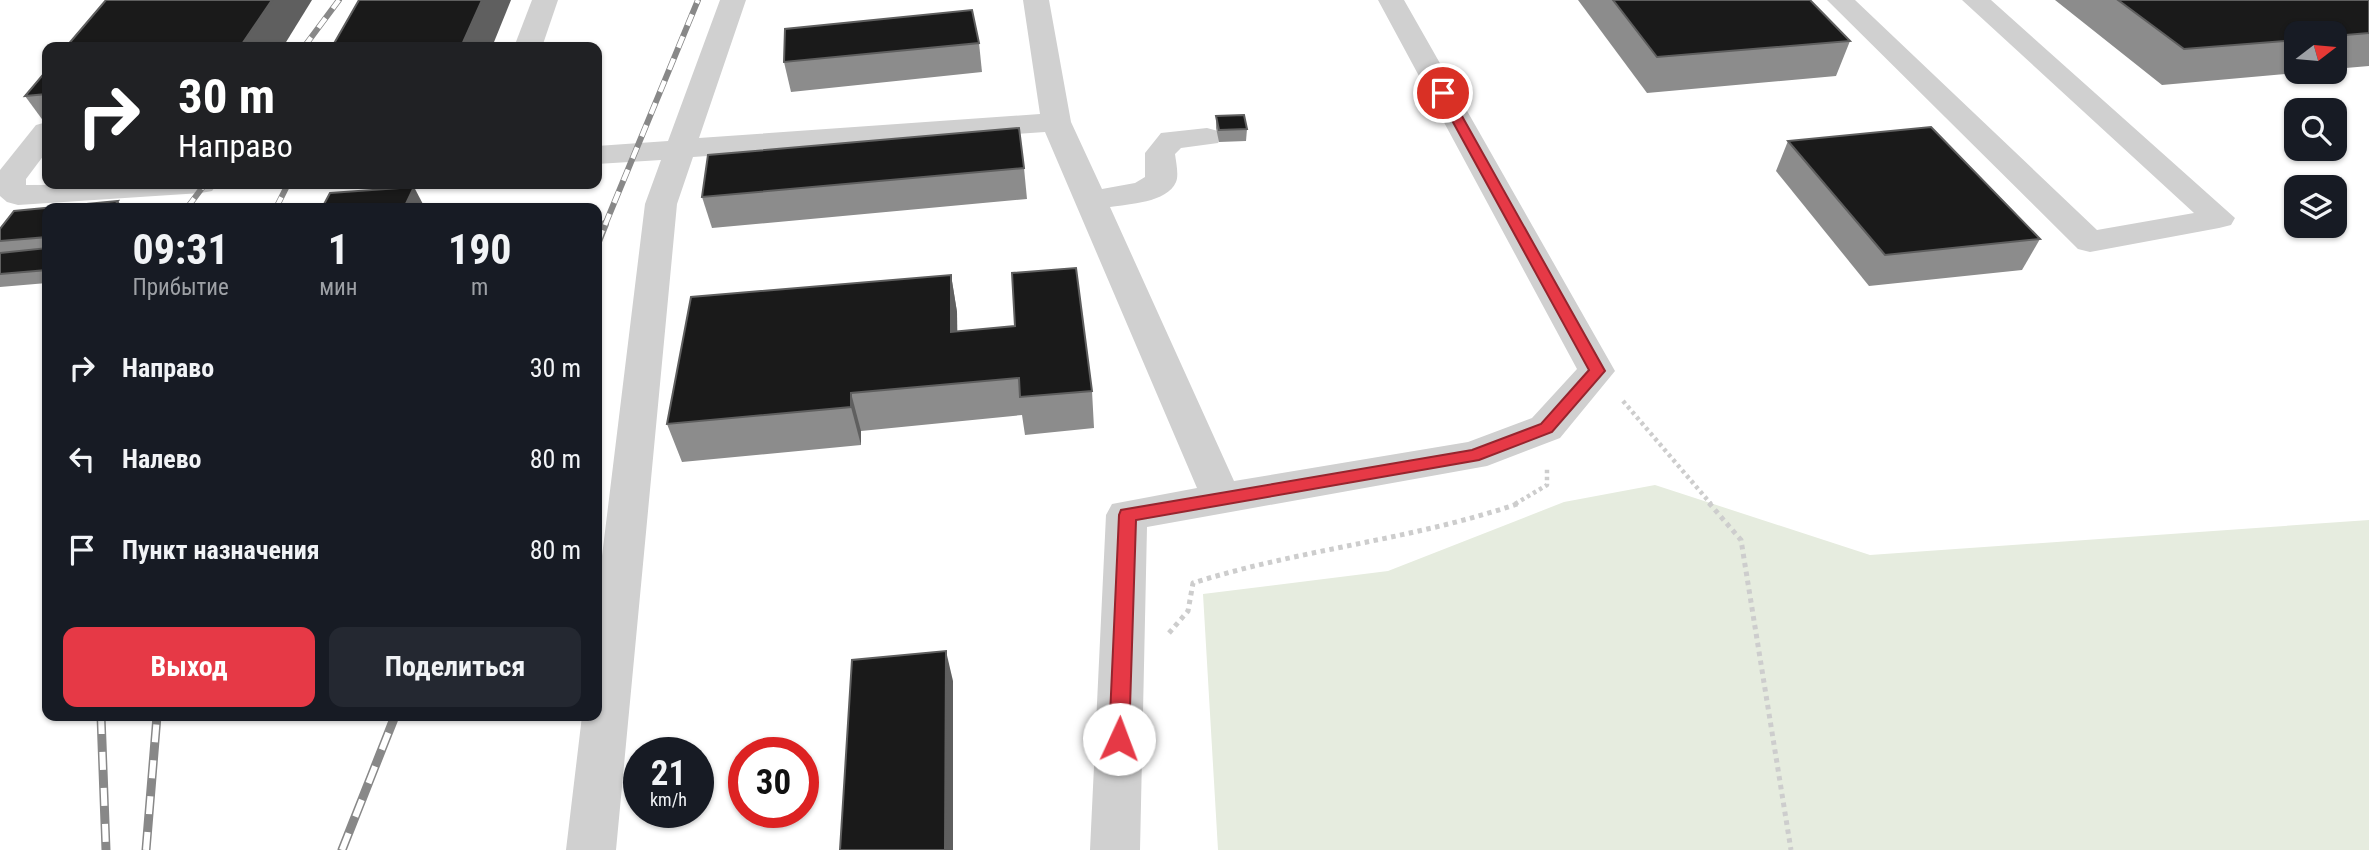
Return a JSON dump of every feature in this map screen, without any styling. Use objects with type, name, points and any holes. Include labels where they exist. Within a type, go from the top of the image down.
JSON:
[{"type":"street","points":[[530,42],[545,0]]},
{"type":"street","points":[[591,850],[661,204],[733,0]]},
{"type":"street","points":[[1037,0],[1056,122],[1222,499]]},
{"type":"street","points":[[1115,850],[1127,515],[1474,456],[1546,428],[1597,371],[1391,0]]},
{"type":"street","points":[[1840,0],[2090,242],[2219,218],[1975,0]]},
{"type":"street","points":[[602,155],[1056,122]]},
{"type":"street","points":[[42,137],[10,178],[10,188],[18,195],[131,189]]},
{"type":"street","points":[[1091,201],[1145,191],[1161,180],[1160,153],[1172,139],[1207,137]]},
{"type":"street","points":[[13,226],[32,196]]},
{"type":"path","points":[[1597,371],[1741,540],[1791,850]]},
{"type":"path","points":[[1122,656],[1165,637],[1188,611],[1193,583],[1231,571],[1440,527],[1519,503],[1547,485],[1546,428]]},
{"type":"shaded area","points":[[1655,485],[1870,555],[2369,520],[2369,850],[1218,850],[1203,594],[1388,571],[1564,502]]},
{"type":"building","points":[[106,0],[272,0],[243,42],[70,42]]},
{"type":"building","points":[[359,0],[482,0],[463,42],[335,42]]},
{"type":"building","points":[[1613,0],[1810,0],[1850,41],[1657,57]]},
{"type":"building","points":[[2118,0],[2369,0],[2369,33],[2347,35],[2347,21],[2284,21],[2284,41],[2184,49]]},
{"type":"building","points":[[972,10],[979,43],[784,62],[785,29]]},
{"type":"building","points":[[42,76],[42,94],[25,96]]},
{"type":"building","points":[[1244,115],[1247,129],[1219,130],[1216,116]]},
{"type":"building","points":[[1931,127],[2040,239],[1885,255],[1788,141]]},
{"type":"building","points":[[1019,128],[1024,168],[702,197],[708,155]]},
{"type":"building","points":[[413,189],[406,203],[325,203],[330,193]]},
{"type":"building","points":[[42,208],[42,237],[0,241],[0,229],[14,211]]},
{"type":"building","points":[[42,249],[42,270],[0,274],[0,253]]},
{"type":"building","points":[[1076,268],[1092,391],[1020,397],[1019,378],[851,393],[851,407],[667,424],[691,297],[951,275],[951,332],[1015,326],[1012,273]]},
{"type":"building","points":[[946,651],[945,850],[840,850],[852,660]]},
{"type":"railway","points":[[308,42],[339,0]]},
{"type":"railway","points":[[605,225],[698,0]]},
{"type":"railway","points":[[191,203],[201,189]]},
{"type":"railway","points":[[278,203],[286,189]]},
{"type":"railway","points":[[602,232],[605,224]]},
{"type":"railway","points":[[101,721],[106,850]]},
{"type":"railway","points":[[146,850],[157,721]]},
{"type":"railway","points":[[342,850],[393,721]]},
{"type":"route","points":[[1119,739],[1127,515],[1474,456],[1546,428],[1597,371],[1443,93]]}]
